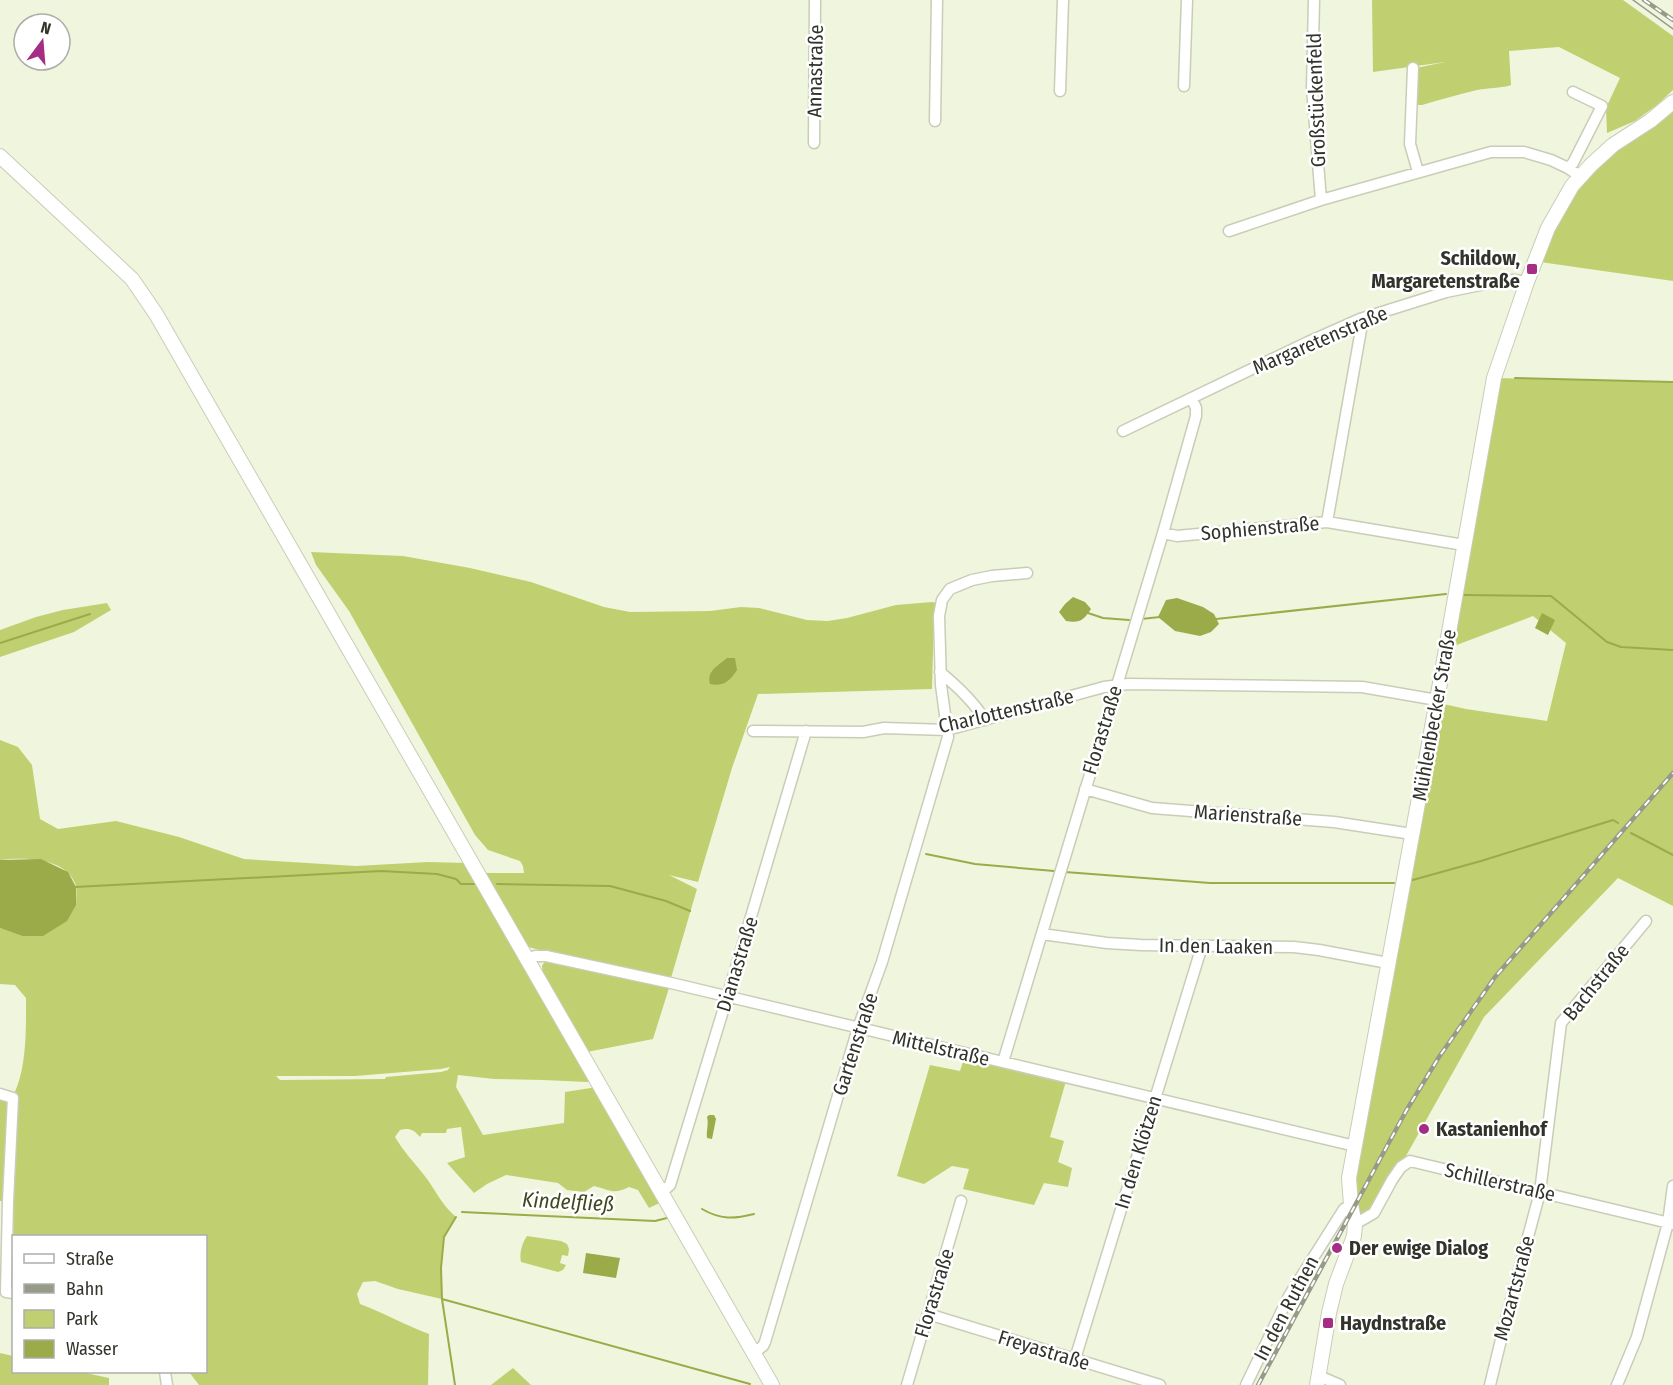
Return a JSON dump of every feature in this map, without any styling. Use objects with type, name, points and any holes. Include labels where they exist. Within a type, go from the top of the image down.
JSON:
[{"type":"main road","name":"Mühlenbecker Straße","points":[[1318,1380],[1336,1284],[1354,1236],[1355,1224],[1349,1179],[1494,378],[1548,228],[1572,186],[1612,145],[1650,121],[1673,102]]},
{"type":"main road","points":[[0,156],[116,264],[145,296],[772,1385]]},
{"type":"street","name":"Annastraße","points":[[814,142],[815,0]]},
{"type":"street","points":[[935,122],[937,0]]},
{"type":"street","points":[[1060,91],[1063,0]]},
{"type":"street","points":[[1184,86],[1187,0]]},
{"type":"street","name":"Großstückenfeld","points":[[1314,0],[1312,88],[1321,200]]},
{"type":"street","points":[[1413,68],[1410,144],[1418,172]]},
{"type":"street","points":[[1568,168],[1573,163],[1602,106],[1572,92]]},
{"type":"street","points":[[1229,231],[1321,200],[1491,152],[1524,152],[1551,160],[1580,176]]},
{"type":"street","name":"Margaretenstraße","points":[[1123,431],[1360,319],[1446,292],[1495,282],[1514,280],[1527,282]]},
{"type":"street","points":[[1327,522],[1362,324],[1360,319]]},
{"type":"street","name":"Florastraße","points":[[1003,1062],[1163,533],[1196,416],[1196,408],[1192,399]]},
{"type":"street","name":"Sophienstraße","points":[[1163,533],[1177,536],[1327,522],[1464,546]]},
{"type":"street","name":"Gartenstraße","points":[[753,1353],[765,1342],[858,1028],[882,962],[948,737],[940,672],[940,606],[950,589],[958,585],[992,576],[1027,573]]},
{"type":"street","points":[[940,672],[967,697],[985,720]]},
{"type":"street","name":"Charlottenstraße","points":[[753,731],[863,732],[884,728],[947,730],[1116,685],[1362,687],[1437,700]]},
{"type":"street","name":"Dianastraße","points":[[662,1192],[670,1185],[806,731]]},
{"type":"street","name":"Marienstraße","points":[[1085,789],[1152,808],[1334,822],[1412,834]]},
{"type":"street","name":"Bachstraße","points":[[1540,1192],[1561,1023],[1646,921]]},
{"type":"street","name":"In den Laaken","points":[[1042,934],[1107,943],[1294,947],[1388,963]]},
{"type":"street","name":"In den Klötzen","points":[[1075,1359],[1202,946]]},
{"type":"street","name":"Mittelstraße","points":[[527,960],[535,956],[546,956],[670,983],[1355,1146]]},
{"type":"street","points":[[0,1094],[13,1098],[4,1201],[6,1292]]},
{"type":"street","name":"Schillerstraße","points":[[1355,1224],[1374,1213],[1401,1167],[1410,1161],[1671,1223]]},
{"type":"street","points":[[1617,1385],[1637,1337],[1671,1223],[1673,1186]]},
{"type":"street","name":"Mozartstraße","points":[[1490,1385],[1540,1192]]},
{"type":"street","name":"Florastraße","points":[[906,1385],[961,1201]]},
{"type":"street","name":"In den Ruthen","points":[[1246,1385],[1289,1296],[1344,1209],[1351,1205]]},
{"type":"street","name":"Freyastraße","points":[[928,1314],[1160,1385]]},
{"type":"street","points":[[1318,1380],[1340,1385]]},
{"type":"green space","points":[[1372,0],[1623,0],[1673,36],[1673,90],[1635,121],[1607,133],[1606,108],[1620,78],[1559,47],[1509,51],[1511,85],[1477,90],[1415,105],[1416,68],[1445,62],[1373,72]]},
{"type":"green space","points":[[1673,108],[1673,281],[1540,262],[1552,230],[1580,176]]},
{"type":"green space","points":[[1494,378],[1673,382],[1673,906],[1618,878],[1484,1017],[1374,1213],[1359,1222],[1354,1200],[1355,1171],[1439,703],[1547,721],[1566,643],[1533,616],[1446,649]]},
{"type":"green space","points":[[311,552],[403,556],[470,568],[531,582],[604,607],[630,612],[710,611],[741,607],[759,608],[807,620],[828,621],[896,605],[938,603],[934,613],[932,689],[758,694],[732,768],[698,882],[669,875],[697,889],[671,978],[543,951],[525,946],[485,873],[524,873],[523,866],[520,861],[488,850],[475,835],[349,611],[316,565]]},
{"type":"green space","points":[[107,603],[111,610],[74,632],[0,657],[0,630],[63,610]]},
{"type":"green space","points":[[0,740],[18,747],[32,765],[40,819],[58,829],[116,821],[179,837],[244,859],[356,866],[428,862],[467,863],[592,1080],[587,1082],[494,1079],[458,1075],[456,1087],[483,1135],[564,1123],[565,1092],[597,1087],[664,1201],[649,1208],[638,1190],[629,1187],[615,1191],[594,1186],[584,1192],[567,1190],[558,1183],[506,1175],[474,1193],[447,1163],[465,1157],[461,1127],[447,1129],[446,1133],[422,1133],[420,1137],[411,1130],[400,1130],[395,1137],[398,1142],[456,1217],[444,1237],[441,1268],[442,1299],[375,1281],[363,1282],[357,1294],[360,1304],[429,1334],[428,1385],[199,1385],[190,1373],[207,1373],[207,1235],[12,1235],[12,1293],[6,1292],[7,1201],[0,1201],[0,1094],[13,1096],[21,1074],[25,1048],[26,998],[15,985],[0,984],[0,928],[22,936],[76,905],[76,886],[64,869],[44,861],[0,860]],"holes":[[[450,1067],[441,1072],[386,1077],[385,1079],[280,1080],[276,1076],[355,1076]]]},
{"type":"green space","points":[[546,959],[669,988],[653,1039],[587,1052],[543,974],[542,966]]},
{"type":"green space","points":[[964,1059],[1066,1081],[1050,1137],[1064,1141],[1058,1162],[1072,1168],[1068,1187],[1044,1183],[1034,1205],[963,1189],[969,1169],[952,1166],[924,1184],[897,1176],[930,1065],[960,1071]]},
{"type":"green space","points":[[527,1236],[567,1244],[568,1256],[562,1255],[560,1263],[566,1265],[563,1270],[558,1272],[521,1262],[521,1249]]},
{"type":"green space","points":[[0,1353],[12,1356],[12,1373],[86,1373],[109,1378],[109,1385],[0,1385]]},
{"type":"green space","points":[[513,1368],[531,1385],[491,1385]]},
{"type":"water","points":[[1073,597],[1085,602],[1091,609],[1086,616],[1075,622],[1066,621],[1059,612]]},
{"type":"water","points":[[1177,598],[1203,607],[1214,614],[1219,624],[1211,632],[1200,636],[1175,631],[1158,617],[1166,600]]},
{"type":"water","points":[[1542,613],[1555,620],[1548,635],[1535,628]]},
{"type":"water","points":[[727,658],[735,658],[737,670],[726,682],[719,685],[710,684],[711,672]]},
{"type":"water","points":[[41,859],[68,872],[76,887],[76,905],[67,921],[43,936],[22,936],[0,928],[0,860]]},
{"type":"water","points":[[714,1115],[716,1119],[712,1139],[707,1138],[707,1117]]},
{"type":"water","points":[[586,1253],[620,1258],[616,1278],[583,1273]]},
{"type":"waterway","points":[[1515,378],[1673,382]]},
{"type":"waterway","points":[[1216,619],[1446,594]]},
{"type":"waterway","points":[[1464,595],[1551,596],[1607,642],[1621,647],[1673,650]]},
{"type":"waterway","points":[[1088,613],[1103,618],[1129,620]]},
{"type":"waterway","points":[[0,643],[90,614]]},
{"type":"waterway","points":[[1141,619],[1160,617]]},
{"type":"waterway","points":[[1409,881],[1613,820],[1618,823]]},
{"type":"waterway","points":[[1631,833],[1673,855]]},
{"type":"waterway","points":[[926,854],[975,864],[1054,871]]},
{"type":"waterway","points":[[75,887],[381,871],[437,874],[456,879],[461,884],[478,884]]},
{"type":"waterway","points":[[1065,872],[1210,883],[1394,883]]},
{"type":"waterway","points":[[497,884],[610,886],[666,901],[690,911]]},
{"type":"waterway","name":"Kindelfließ","points":[[702,1209],[728,1218],[754,1214]]},
{"type":"waterway","name":"Kindelfließ","points":[[462,1212],[655,1221],[671,1217]]},
{"type":"waterway","name":"Kindelfließ","points":[[455,1385],[442,1299],[441,1268],[444,1237],[456,1217]]},
{"type":"waterway","points":[[442,1299],[750,1384]]},
{"type":"tram line","points":[[1633,0],[1673,29]]},
{"type":"railway","points":[[1644,0],[1673,20]]},
{"type":"railway","points":[[1258,1385],[1406,1111],[1439,1057],[1495,977],[1673,773]]},
{"type":"place","name":"Schildow, Margaretenstraße","points":[[1532,269]]},
{"type":"place","name":"Kastanienhof","points":[[1424,1129]]},
{"type":"place","name":"Der ewige Dialog","points":[[1337,1248]]},
{"type":"place","name":"Haydnstraße","points":[[1328,1323]]}]
